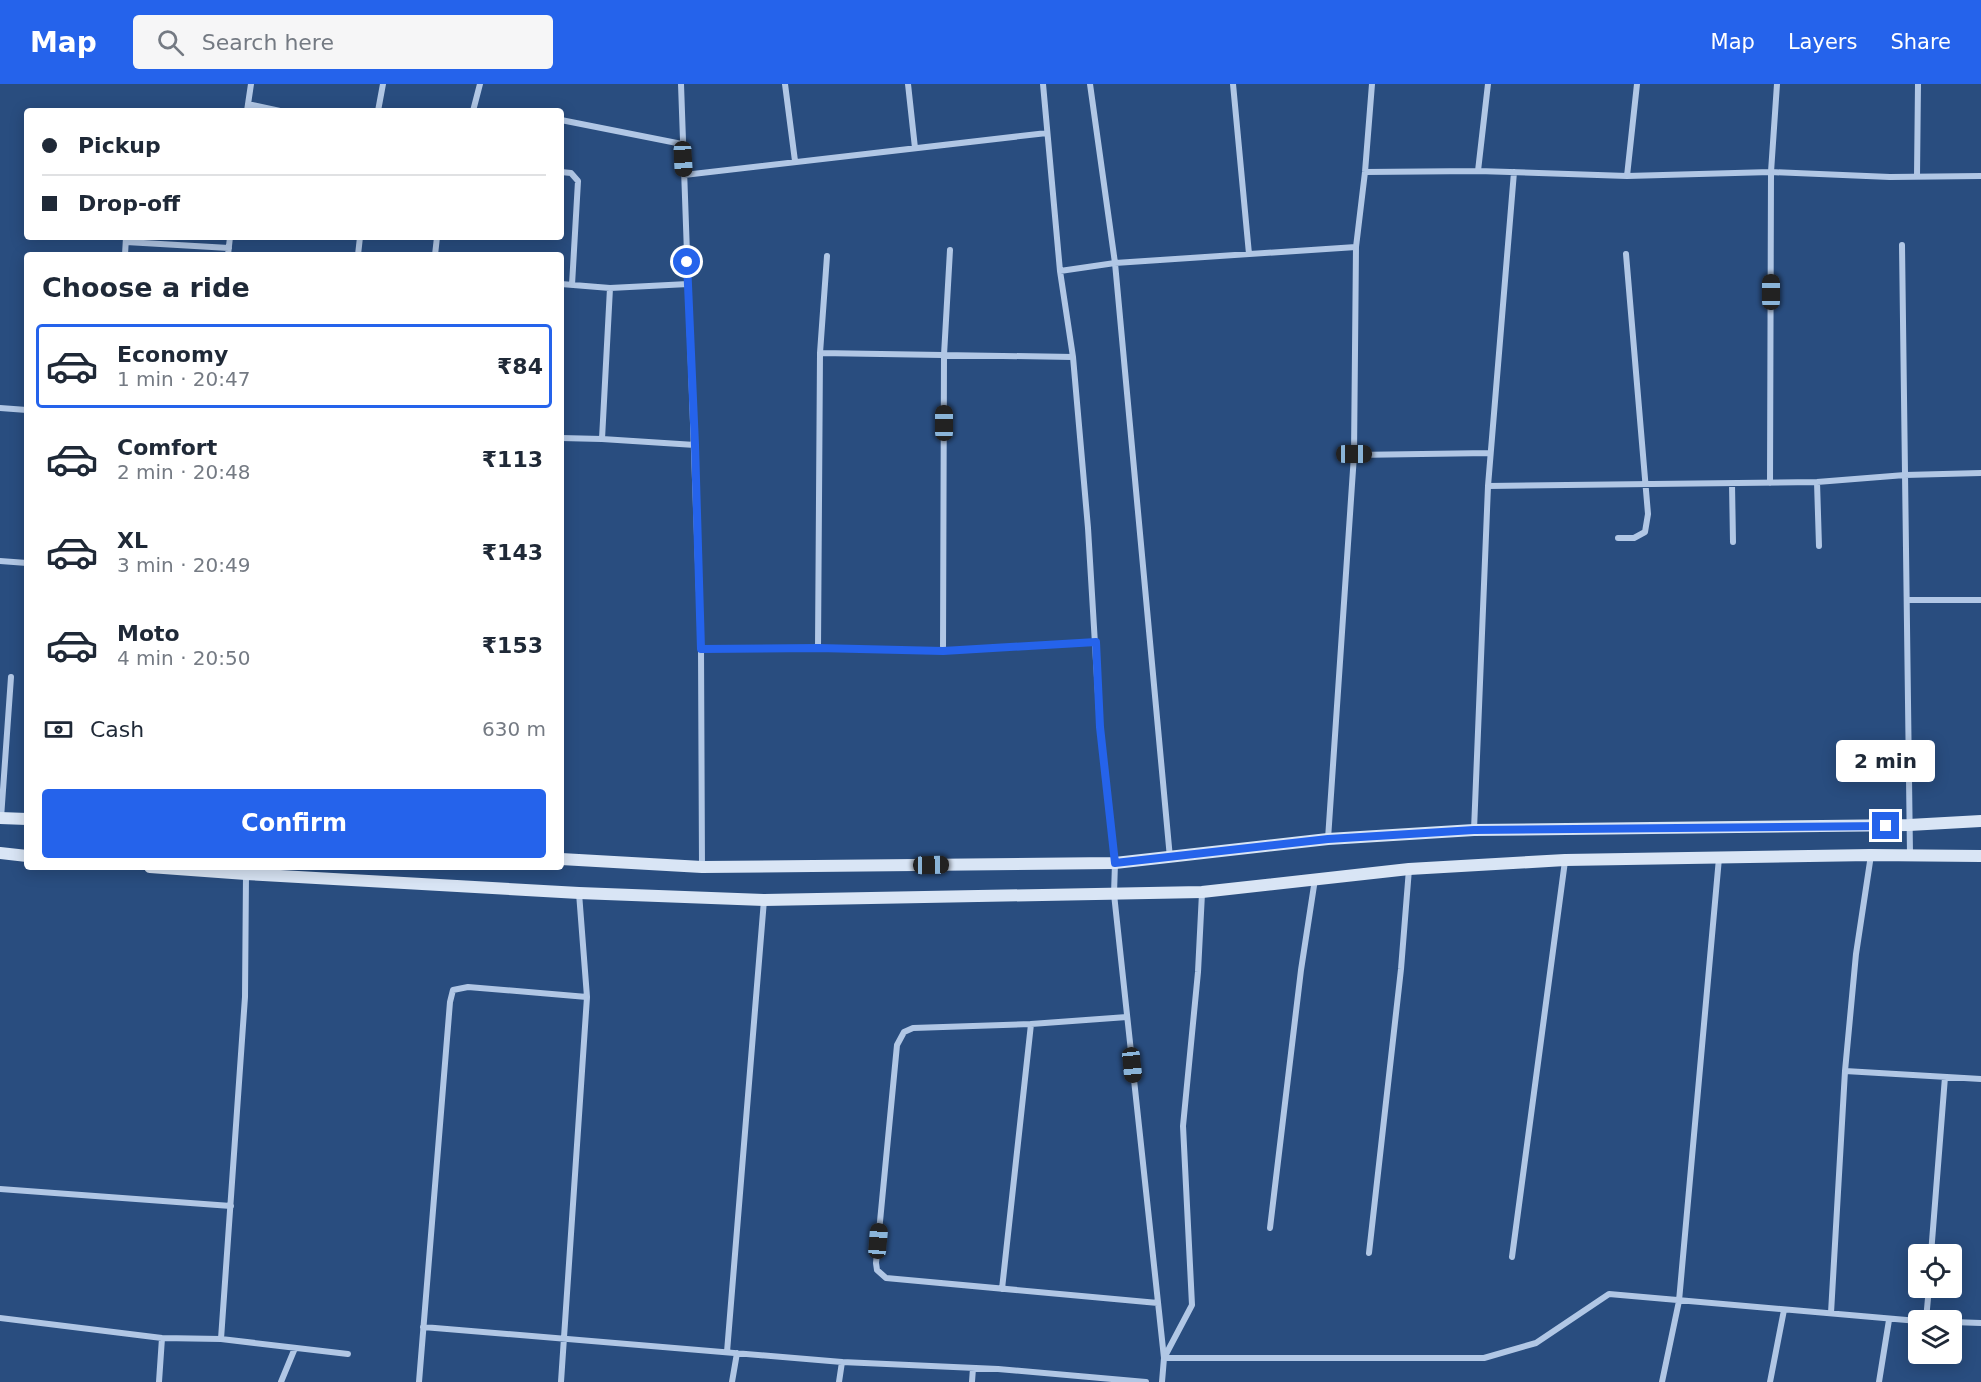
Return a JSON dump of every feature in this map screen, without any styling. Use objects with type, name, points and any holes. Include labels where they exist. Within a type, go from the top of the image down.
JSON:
[{"type":"street","points":[[247,107],[251,84]]},
{"type":"street","points":[[379,108],[383,84]]},
{"type":"street","points":[[474,108],[480,84]]},
{"type":"street","points":[[681,84],[701,649],[702,867]]},
{"type":"street","points":[[785,84],[795,161]]},
{"type":"street","points":[[908,84],[915,148]]},
{"type":"street","points":[[1043,84],[1060,271],[1073,357],[1088,528],[1100,727],[1115,863],[1114,894],[1164,1358],[1162,1382]]},
{"type":"street","points":[[1090,84],[1115,264],[1170,858]]},
{"type":"street","points":[[1233,84],[1249,254]]},
{"type":"street","points":[[1328,839],[1354,454],[1356,247],[1372,84]]},
{"type":"street","points":[[1478,171],[1488,84]]},
{"type":"street","points":[[1627,176],[1637,84]]},
{"type":"street","points":[[1770,483],[1771,172],[1777,84]]},
{"type":"street","points":[[1917,176],[1918,84]]},
{"type":"street","points":[[564,121],[682,144]]},
{"type":"street","points":[[684,175],[1047,133]]},
{"type":"street","points":[[1365,172],[1478,171],[1627,176],[1771,172],[1890,177],[1981,176]]},
{"type":"street","points":[[564,172],[572,173],[578,181],[572,285]]},
{"type":"street","points":[[1474,830],[1490,453],[1514,172]]},
{"type":"street","points":[[134,240],[228,251]]},
{"type":"street","points":[[1902,245],[1910,855]]},
{"type":"street","points":[[1060,271],[1115,264],[1356,247]]},
{"type":"street","points":[[943,651],[944,355],[950,250]]},
{"type":"street","points":[[1618,538],[1634,538],[1645,532],[1648,514],[1626,254]]},
{"type":"street","points":[[818,648],[820,353],[827,256]]},
{"type":"street","points":[[564,284],[610,288],[688,284]]},
{"type":"street","points":[[602,439],[610,288]]},
{"type":"street","points":[[820,353],[1073,357]]},
{"type":"street","points":[[0,408],[24,410]]},
{"type":"street","points":[[564,438],[695,445]]},
{"type":"street","points":[[1354,454],[1490,453]]},
{"type":"street","points":[[1488,486],[1817,482],[1905,475],[1981,473]]},
{"type":"street","points":[[1817,482],[1819,546]]},
{"type":"street","points":[[1732,484],[1733,542]]},
{"type":"street","points":[[0,561],[24,563]]},
{"type":"street","points":[[1906,600],[1981,600]]},
{"type":"street","points":[[701,649],[818,648],[943,651],[1096,642]]},
{"type":"street","points":[[11,677],[0,821],[24,819]]},
{"type":"street","points":[[564,859],[702,867],[1115,863],[1328,839],[1474,830],[1909,825],[1981,821]]},
{"type":"street","points":[[0,853],[24,856]]},
{"type":"street","points":[[1831,1313],[1845,1071],[1856,954],[1871,855]]},
{"type":"street","points":[[191,870],[579,893],[764,900],[1202,892],[1409,869],[1565,860],[1871,855],[1981,856]]},
{"type":"street","points":[[1662,1382],[1679,1301],[1719,858]]},
{"type":"street","points":[[1512,1257],[1565,860]]},
{"type":"street","points":[[1370,1253],[1401,969],[1409,869]]},
{"type":"street","points":[[221,1339],[246,997],[246,874]]},
{"type":"street","points":[[1270,1228],[1301,970],[1315,879]]},
{"type":"street","points":[[1164,1358],[1192,1305],[1183,1126],[1198,972],[1202,892]]},
{"type":"street","points":[[561,1382],[587,998],[579,893]]},
{"type":"street","points":[[727,1352],[764,900]]},
{"type":"street","points":[[418,1382],[450,1002],[453,990],[468,987],[587,998]]},
{"type":"street","points":[[1127,1017],[1032,1024],[913,1028],[903,1032],[897,1045],[876,1263],[877,1270],[886,1278],[1158,1303]]},
{"type":"street","points":[[1002,1289],[1032,1024]]},
{"type":"street","points":[[1845,1071],[1981,1079]]},
{"type":"street","points":[[1932,1244],[1946,1077]]},
{"type":"street","points":[[0,1189],[231,1206]]},
{"type":"street","points":[[1164,1358],[1484,1358],[1536,1343],[1609,1294],[1908,1321]]},
{"type":"street","points":[[1770,1382],[1784,1310]]},
{"type":"street","points":[[0,1318],[162,1338],[221,1339],[348,1354]]},
{"type":"street","points":[[1879,1382],[1889,1320]]},
{"type":"street","points":[[1962,1322],[1981,1323]]},
{"type":"street","points":[[423,1327],[842,1362],[973,1368],[1146,1382]]},
{"type":"street","points":[[159,1382],[162,1338]]},
{"type":"street","points":[[281,1382],[295,1348]]},
{"type":"street","points":[[732,1382],[737,1353]]},
{"type":"street","points":[[839,1382],[842,1362]]},
{"type":"street","points":[[972,1382],[973,1368]]},
{"type":"route","points":[[687,262],[701,649],[818,648],[943,651],[1096,642],[1100,727],[1115,863],[1328,839],[1474,830],[1886,826]]}]
